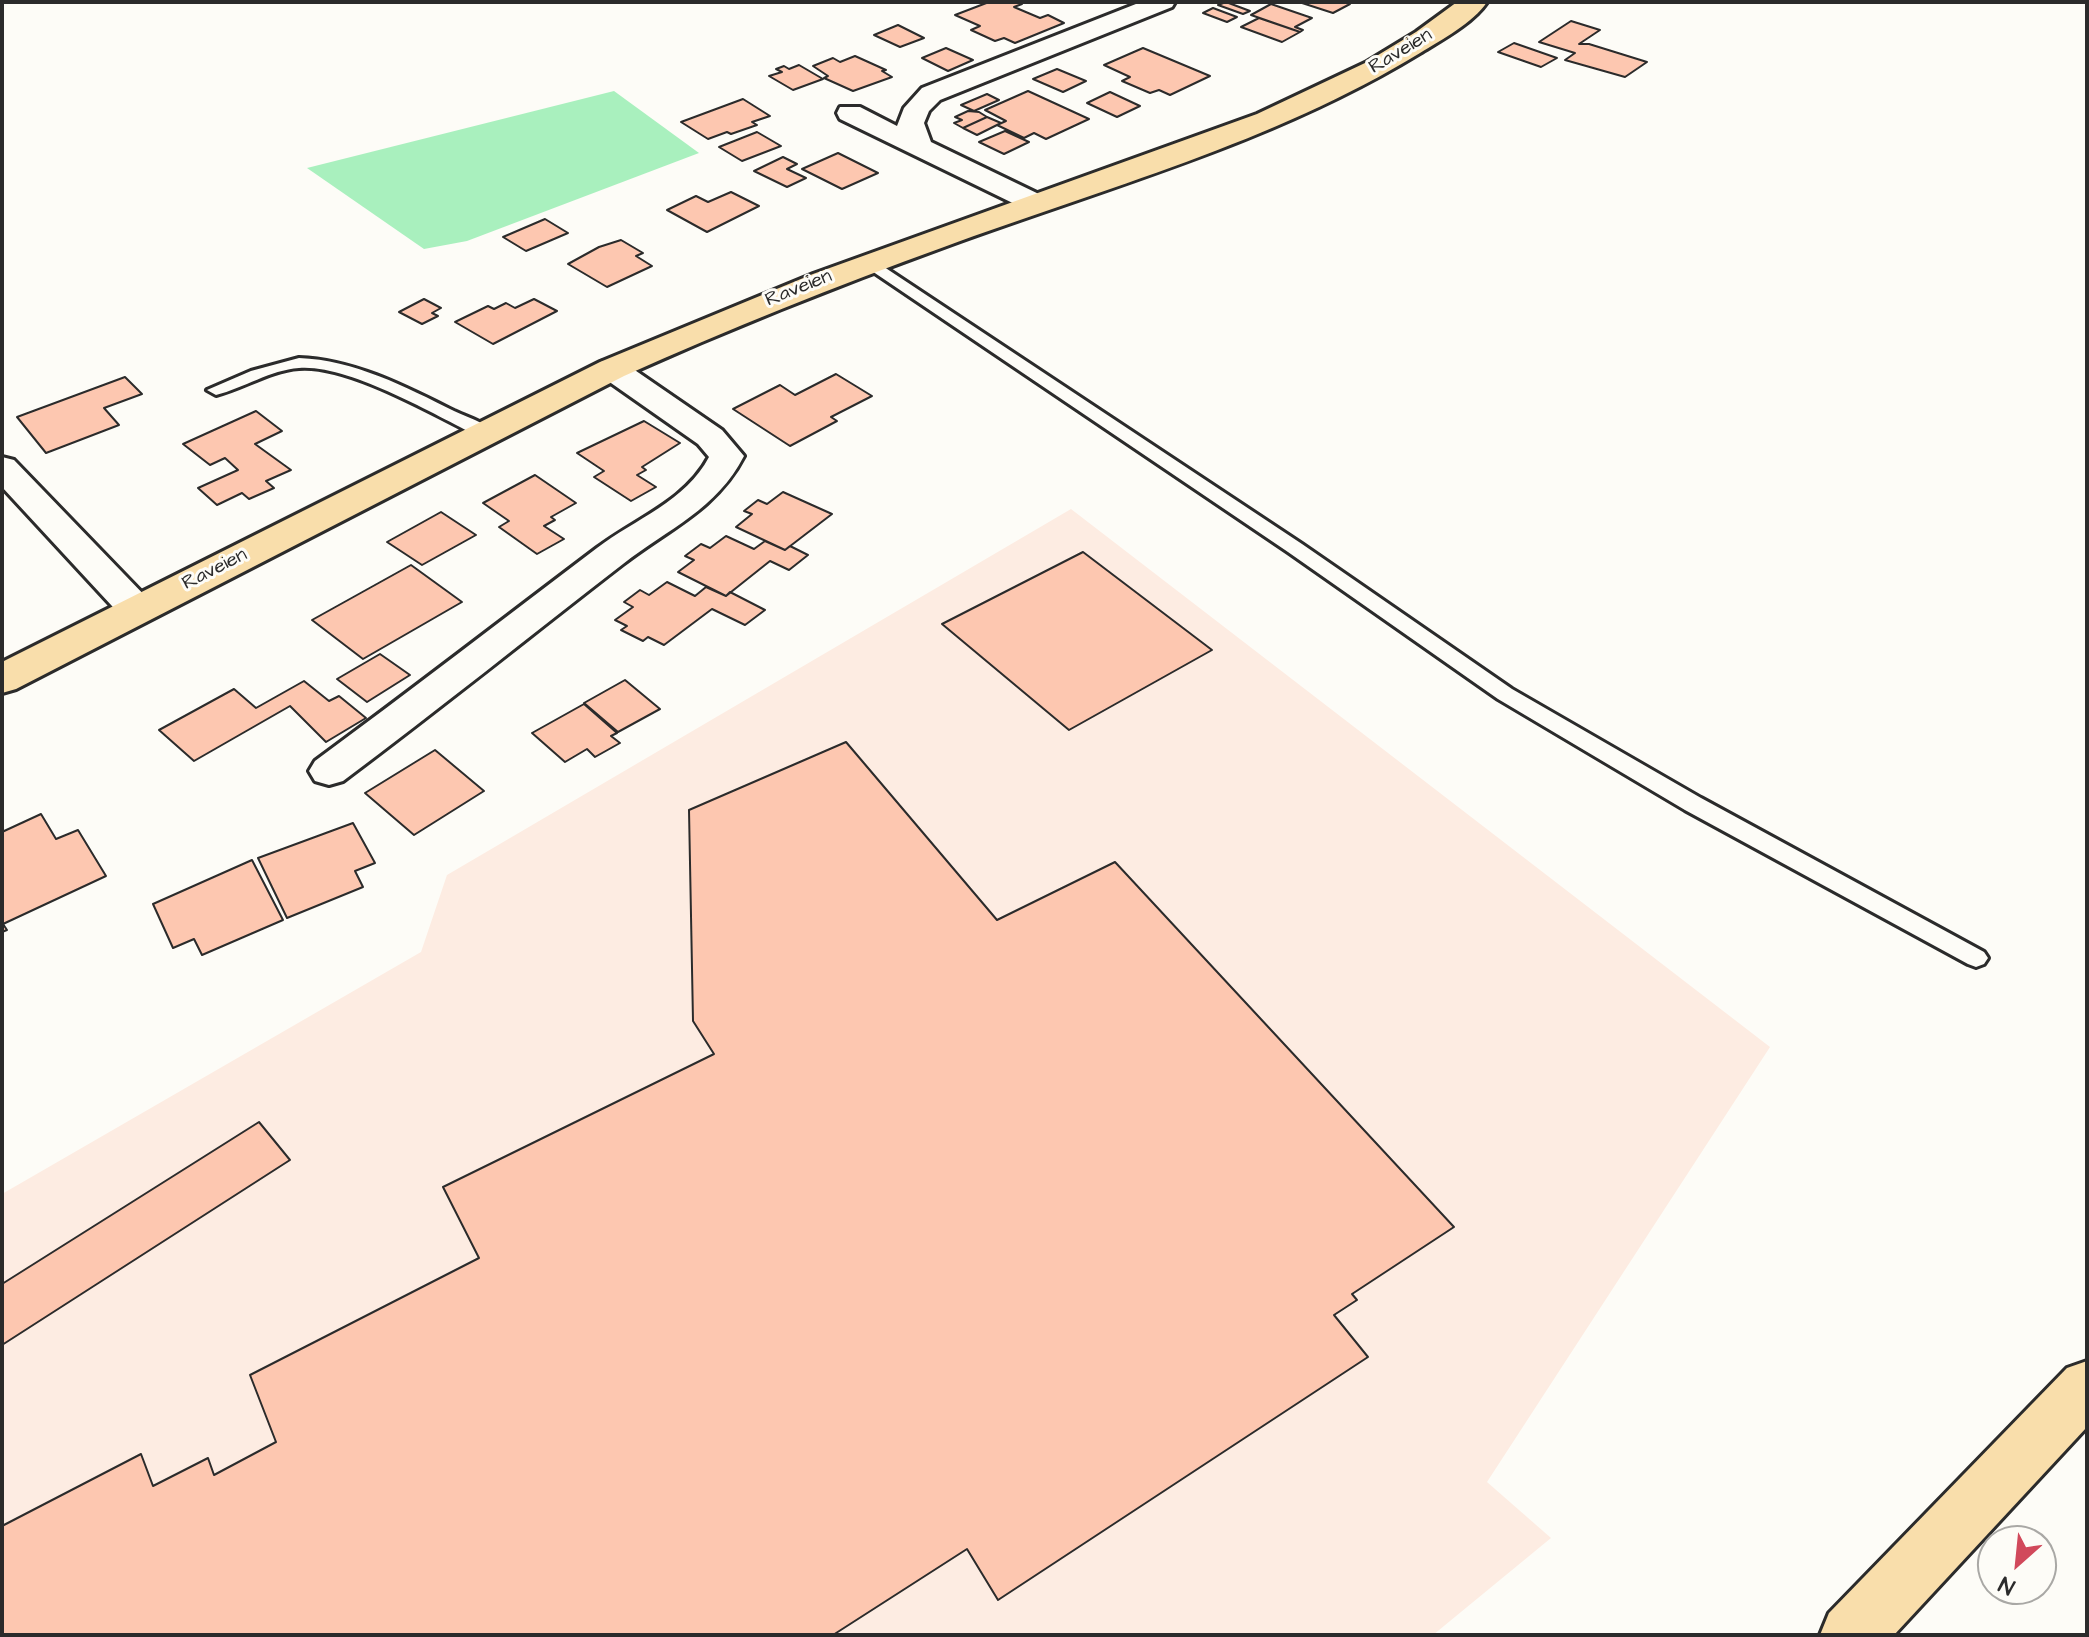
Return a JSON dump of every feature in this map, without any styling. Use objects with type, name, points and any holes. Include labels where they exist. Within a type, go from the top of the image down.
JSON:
[{"type":"main road","name":"Raveien","points":[[2,679],[612,369],[700,329],[869,262],[1225,137],[1307,103],[1401,54],[1474,2]]},
{"type":"main road","points":[[1851,1635],[2087,1387]]},
{"type":"street","points":[[919,146],[910,123],[917,108],[931,94],[1163,2]]},
{"type":"street","points":[[850,113],[1035,203]]},
{"type":"street","points":[[329,771],[571,590],[611,555],[692,500],[722,470],[727,456],[710,437],[612,369]]},
{"type":"street","points":[[2,467],[137,610]]},
{"type":"lane","points":[[869,262],[1295,548],[1505,694],[1693,804],[1976,958]]},
{"type":"lane","points":[[216,390],[286,366],[301,363],[324,365],[427,404],[484,432]]},
{"type":"shaded area","points":[[1071,509],[1770,1047],[1487,1482],[1551,1538],[1433,1635],[2,1635],[2,1194],[421,952],[447,875]]},
{"type":"green space","points":[[614,91],[699,153],[467,241],[424,249],[307,168]]},
{"type":"building","points":[[989,2],[1018,2],[1022,4],[1014,7],[1040,18],[1048,15],[1064,23],[1015,43],[1004,38],[995,41],[971,30],[980,26],[955,15]]},
{"type":"building","points":[[1226,2],[1250,11],[1243,14],[1218,5]]},
{"type":"building","points":[[1299,2],[1343,2],[1350,4],[1333,13]]},
{"type":"building","points":[[1271,4],[1312,18],[1295,27],[1303,30],[1300,32],[1251,15]]},
{"type":"building","points":[[1213,8],[1237,17],[1227,22],[1203,13]]},
{"type":"building","points":[[1259,18],[1300,32],[1282,42],[1241,27]]},
{"type":"building","points":[[1571,21],[1600,30],[1579,44],[1589,44],[1647,62],[1625,77],[1565,60],[1575,53],[1539,42]]},
{"type":"building","points":[[898,25],[924,38],[900,47],[874,35]]},
{"type":"building","points":[[1514,43],[1557,58],[1541,67],[1498,52]]},
{"type":"building","points":[[946,48],[973,60],[948,71],[922,58]]},
{"type":"building","points":[[1143,48],[1210,76],[1170,95],[1159,90],[1150,93],[1122,81],[1130,77],[1104,65]]},
{"type":"building","points":[[855,56],[886,70],[882,71],[892,77],[853,91],[824,78],[828,76],[813,66],[833,58],[840,62]]},
{"type":"building","points":[[799,65],[823,79],[793,90],[769,76],[782,72],[776,69],[784,66],[789,69]]},
{"type":"building","points":[[1057,69],[1086,81],[1063,92],[1033,79]]},
{"type":"building","points":[[1028,91],[1089,119],[1046,139],[1034,133],[1024,138],[997,125],[1006,121],[985,110]]},
{"type":"building","points":[[1110,92],[1140,106],[1117,117],[1087,103]]},
{"type":"building","points":[[987,94],[999,100],[974,111],[961,105]]},
{"type":"building","points":[[743,99],[770,116],[752,122],[757,125],[708,139],[681,122]]},
{"type":"building","points":[[968,111],[987,117],[963,128],[954,123],[962,120],[955,117]]},
{"type":"building","points":[[987,117],[1001,123],[977,135],[963,128]]},
{"type":"building","points":[[1005,131],[1029,142],[1004,154],[979,142]]},
{"type":"building","points":[[757,132],[781,146],[742,161],[719,147]]},
{"type":"building","points":[[838,153],[878,173],[842,189],[802,169]]},
{"type":"building","points":[[783,157],[797,164],[787,169],[806,178],[787,187],[754,171]]},
{"type":"building","points":[[731,192],[759,206],[707,232],[667,210],[696,196],[708,202]]},
{"type":"building","points":[[545,219],[568,233],[526,251],[503,237]]},
{"type":"building","points":[[621,240],[643,253],[636,256],[652,266],[607,287],[568,264],[599,247]]},
{"type":"building","points":[[424,299],[441,308],[432,313],[438,316],[422,324],[399,312]]},
{"type":"building","points":[[534,299],[557,311],[493,344],[455,322],[488,306],[494,309],[506,303],[515,308]]},
{"type":"building","points":[[836,374],[872,396],[831,417],[837,421],[790,446],[733,409],[780,385],[795,395]]},
{"type":"building","points":[[125,377],[142,394],[104,408],[119,425],[46,453],[17,417]]},
{"type":"building","points":[[256,411],[282,431],[255,444],[291,470],[266,481],[274,488],[249,499],[242,493],[217,505],[198,488],[238,470],[225,458],[210,465],[183,444]]},
{"type":"building","points":[[644,421],[680,443],[642,467],[646,470],[637,475],[656,487],[631,501],[594,477],[604,471],[577,453]]},
{"type":"building","points":[[535,475],[576,503],[551,517],[555,520],[544,526],[564,539],[537,554],[499,527],[509,521],[483,503]]},
{"type":"building","points":[[783,492],[832,514],[785,550],[736,527],[752,514],[744,511],[758,500],[767,504]]},
{"type":"building","points":[[441,512],[476,535],[422,565],[387,542]]},
{"type":"building","points":[[726,536],[754,549],[765,541],[785,550],[790,546],[808,555],[789,570],[770,561],[726,596],[678,572],[694,560],[685,556],[701,544],[710,548]]},
{"type":"building","points":[[1083,552],[1212,650],[1069,730],[942,624]]},
{"type":"building","points":[[411,565],[462,602],[363,659],[312,620]]},
{"type":"building","points":[[667,582],[695,596],[706,587],[726,596],[730,592],[765,610],[745,625],[712,609],[664,645],[648,637],[643,641],[621,630],[627,626],[615,620],[633,607],[624,602],[640,590],[649,595]]},
{"type":"building","points":[[380,654],[410,675],[367,702],[337,679]]},
{"type":"building","points":[[625,680],[660,709],[618,732],[584,703]]},
{"type":"building","points":[[304,681],[329,701],[339,696],[366,718],[326,742],[290,706],[194,761],[159,730],[234,689],[256,708]]},
{"type":"building","points":[[584,704],[617,733],[611,736],[620,743],[595,757],[587,749],[565,762],[532,733]]},
{"type":"building","points":[[846,742],[997,920],[1115,862],[1454,1227],[1352,1294],[1357,1300],[1334,1315],[1368,1357],[998,1600],[967,1549],[833,1635],[2,1635],[2,1526],[141,1454],[153,1486],[208,1458],[214,1475],[276,1442],[250,1375],[479,1258],[443,1187],[714,1054],[693,1021],[689,810]]},
{"type":"building","points":[[435,750],[484,791],[414,835],[365,793]]},
{"type":"building","points":[[41,814],[56,839],[78,830],[106,876],[3,924],[7,930],[2,932],[2,832]]},
{"type":"building","points":[[353,823],[375,863],[355,871],[363,887],[287,918],[258,858]]},
{"type":"building","points":[[252,860],[283,920],[202,955],[194,939],[173,948],[153,904]]},
{"type":"building","points":[[259,1122],[290,1160],[2,1345],[2,1284]]}]
